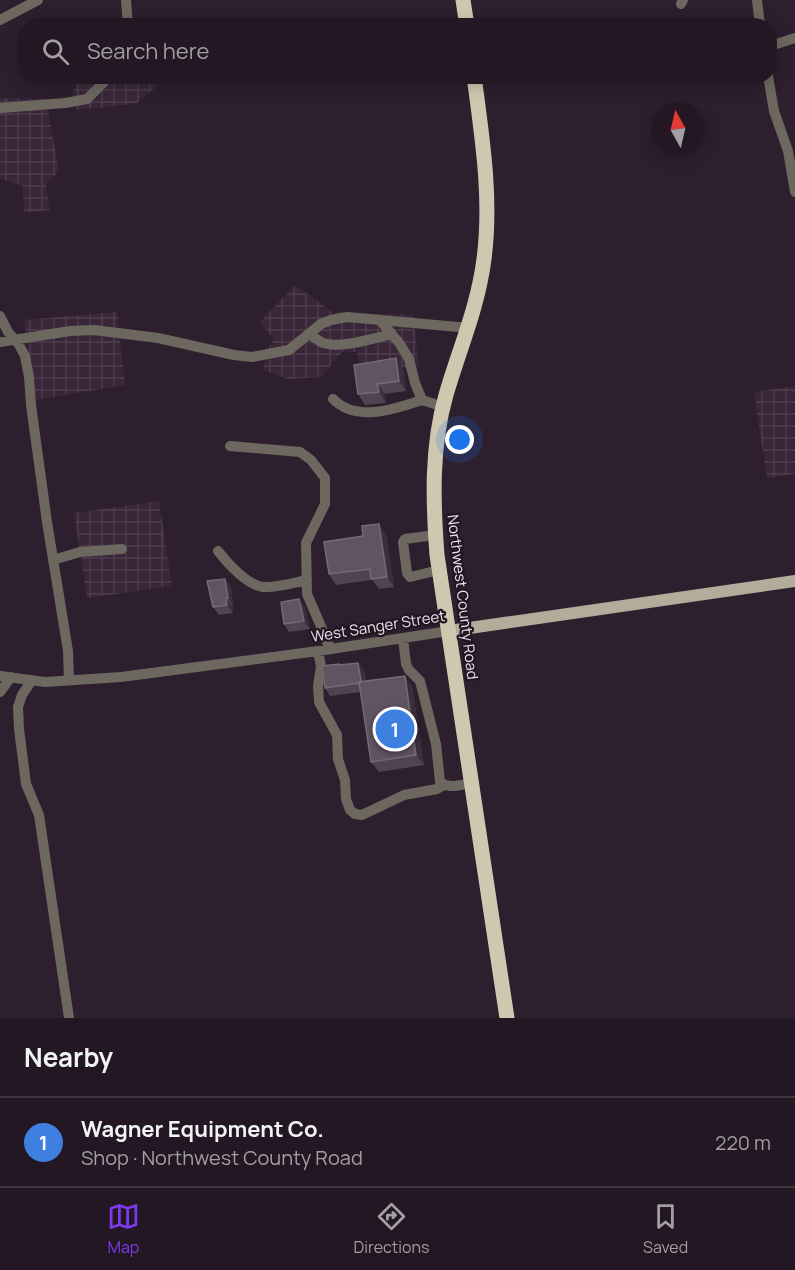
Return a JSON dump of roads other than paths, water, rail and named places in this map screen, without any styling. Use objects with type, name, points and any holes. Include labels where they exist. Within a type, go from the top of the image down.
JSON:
[{"type":"highway","points":[[463,0],[465,18]]},
{"type":"highway","name":"Northwest County Road","points":[[475,84],[484,146],[488,216],[478,293],[439,429],[434,484],[435,535],[507,1018]]},
{"type":"main road","name":"West Sanger Street","points":[[449,631],[795,581]]},
{"type":"street","points":[[0,20],[17,6],[38,0]]},
{"type":"street","points":[[126,0],[127,18]]},
{"type":"street","points":[[758,0],[759,18]]},
{"type":"street","points":[[777,44],[795,38]]},
{"type":"street","points":[[0,108],[87,99],[102,84]]},
{"type":"street","points":[[769,84],[774,111],[788,151],[795,192]]},
{"type":"street","points":[[0,316],[25,356],[29,377],[53,560],[68,651],[69,681]]},
{"type":"street","points":[[0,342],[70,330],[94,330],[158,338],[252,357],[289,350],[321,324],[348,317],[469,328]]},
{"type":"street","points":[[381,320],[409,359],[422,400]]},
{"type":"street","points":[[309,333],[323,343],[340,344],[392,334]]},
{"type":"street","points":[[333,399],[350,412],[387,411],[422,400],[444,407]]},
{"type":"street","points":[[230,446],[300,452],[311,460],[325,478],[325,504],[306,543],[307,594],[331,649]]},
{"type":"street","points":[[435,535],[405,539],[403,542],[407,573],[411,577],[439,570]]},
{"type":"street","points":[[53,560],[80,552],[122,549]]},
{"type":"street","points":[[218,551],[227,563],[245,578],[261,587],[307,580]]},
{"type":"street","name":"West Sanger Street","points":[[6,676],[45,682],[121,676],[318,651],[449,631]]},
{"type":"street","points":[[403,638],[406,664],[420,681],[436,744],[440,782],[444,785]]},
{"type":"street","points":[[318,651],[321,666],[318,686],[319,702],[337,735],[338,759],[345,780],[346,799],[350,810],[362,815],[404,795],[437,789],[444,785],[471,783]]},
{"type":"street","points":[[0,692],[6,676]]},
{"type":"street","points":[[32,680],[22,694],[18,707],[19,729],[26,784],[39,815],[69,1018]]},
{"type":"place","name":"Wagner Equipment Co.","points":[[395,729]]}]
